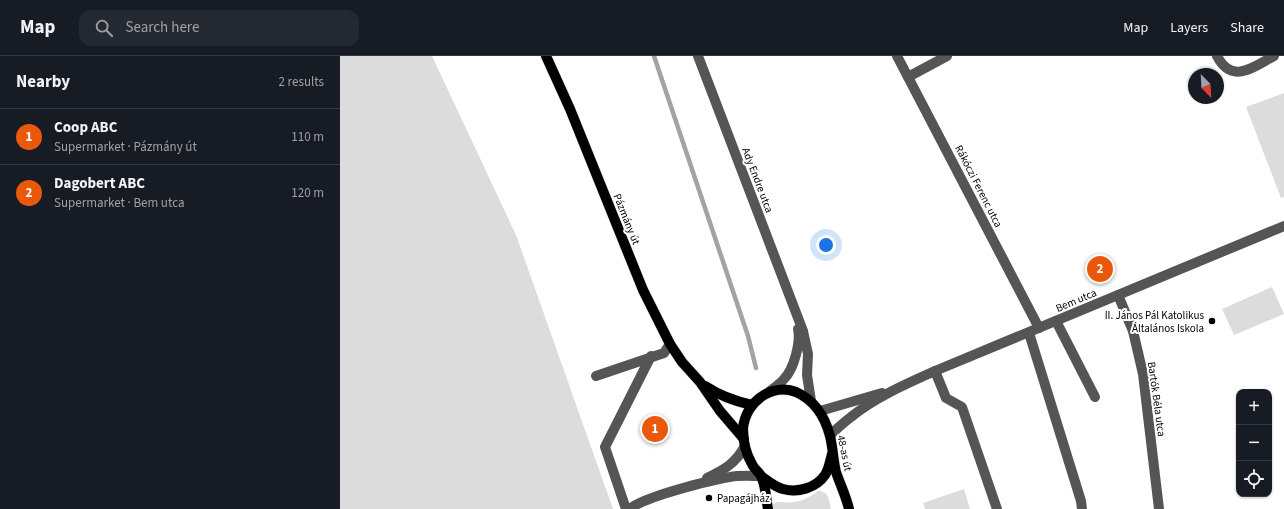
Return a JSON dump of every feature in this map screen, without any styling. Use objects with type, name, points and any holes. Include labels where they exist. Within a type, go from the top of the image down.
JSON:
[{"type":"main road","name":"Pázmány út","points":[[546,56],[570,109],[643,290],[670,344],[682,362],[700,382],[744,442]]},
{"type":"main road","name":"Pázmány út","points":[[700,382],[724,397],[752,405]]},
{"type":"main road","name":"48-as út","points":[[770,391],[786,389],[802,395],[811,401],[820,411],[830,435],[836,472],[847,499],[849,509]]},
{"type":"main road","points":[[770,391],[758,398],[752,405],[744,421],[744,442],[752,465],[761,476],[782,489],[793,490],[808,488],[815,484],[824,475],[829,465],[832,452]]},
{"type":"main road","points":[[761,476],[768,509]]},
{"type":"street","name":"Ady Endre utca","points":[[698,56],[806,342],[808,354],[807,375],[811,401]]},
{"type":"street","name":"Rákóczi Ferenc utca","points":[[897,56],[1039,328]]},
{"type":"street","points":[[908,76],[947,56]]},
{"type":"street","points":[[1217,56],[1224,67],[1229,70],[1240,72],[1274,56]]},
{"type":"street","name":"Bem utca","points":[[830,435],[864,407],[900,388],[1028,332],[1284,226]]},
{"type":"street","name":"Bartók Béla utca","points":[[1118,295],[1133,331],[1143,374],[1159,509]]},
{"type":"street","name":"Ady Endre utca","points":[[770,391],[785,379],[792,367],[799,337],[795,313]]},
{"type":"street","points":[[1056,321],[1095,397]]},
{"type":"street","points":[[1028,332],[1081,500],[1082,509]]},
{"type":"street","points":[[596,376],[651,356],[664,353],[670,344]]},
{"type":"street","points":[[626,509],[605,447],[651,356]]},
{"type":"street","points":[[935,372],[946,398],[962,407],[998,509]]},
{"type":"street","name":"Bem utca","points":[[820,411],[900,388]]},
{"type":"street","points":[[693,486],[728,467],[736,460],[744,442]]},
{"type":"street","points":[[630,509],[642,501],[731,476],[761,476]]},
{"type":"shaded area","points":[[340,56],[432,56],[516,235],[613,509],[340,509]]},
{"type":"shaded area","points":[[1284,93],[1284,197],[1281,198],[1246,107]]},
{"type":"shaded area","points":[[1272,287],[1284,314],[1234,335],[1222,309]]},
{"type":"shaded area","points":[[964,489],[970,509],[925,509],[923,503]]},
{"type":"shaded area","points":[[818,491],[822,491],[826,494],[829,499],[831,509],[768,509],[777,502],[801,501]]},
{"type":"waterway","points":[[654,56],[748,336],[756,368]]},
{"type":"place","name":"Dagobert ABC","points":[[1100,269]]},
{"type":"place","name":"II. János Pál Katolikus Általános Iskola","points":[[1212,321]]},
{"type":"place","name":"Coop ABC","points":[[655,429]]},
{"type":"place","name":"Papagájház","points":[[709,498]]}]
